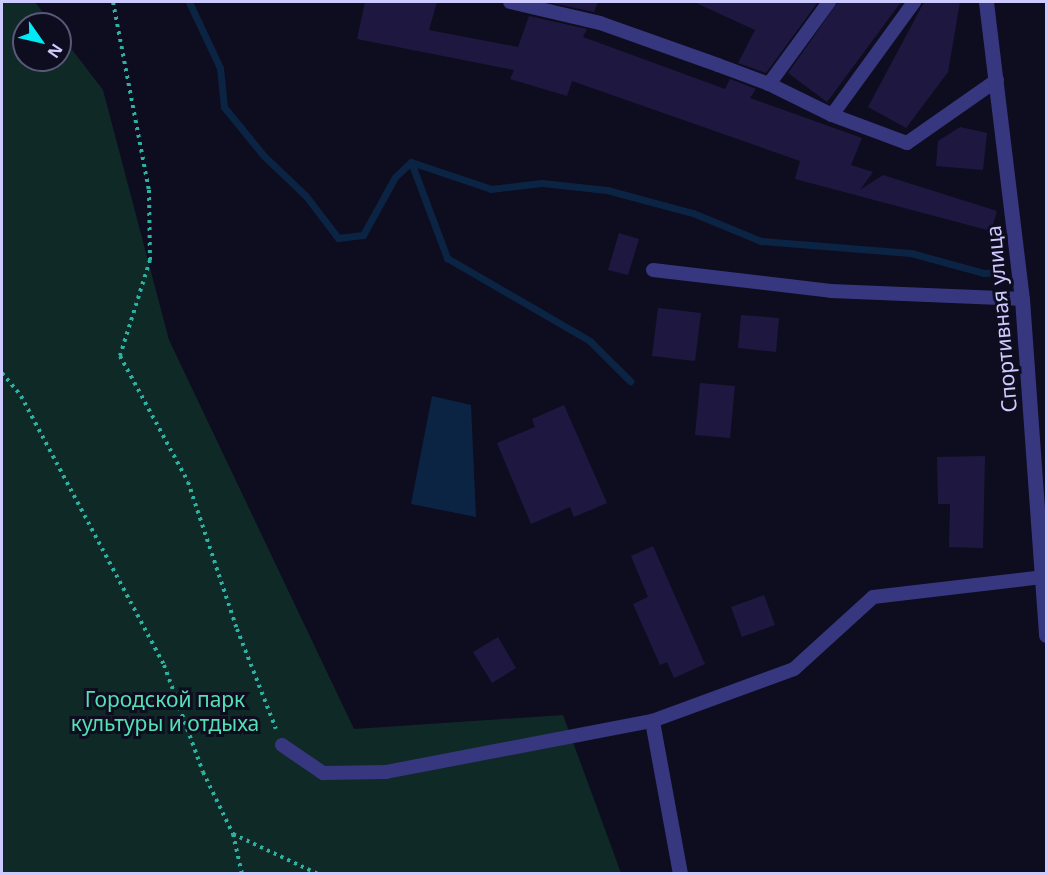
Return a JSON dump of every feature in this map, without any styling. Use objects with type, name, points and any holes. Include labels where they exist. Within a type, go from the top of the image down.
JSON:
[{"type":"street","name":"Спортивная улица","points":[[986,2],[1022,299],[1047,635]]},
{"type":"street","points":[[652,722],[680,873]]},
{"type":"lane","points":[[510,2],[600,23],[769,84],[832,115],[907,143],[997,80]]},
{"type":"lane","points":[[769,84],[829,2]]},
{"type":"lane","points":[[832,115],[914,2]]},
{"type":"lane","points":[[653,270],[831,291],[1022,299]]},
{"type":"lane","points":[[282,745],[323,773],[386,772],[652,722],[794,669],[873,597],[1042,577]]},
{"type":"path","points":[[113,2],[149,190],[150,260],[120,356],[188,482],[237,629],[282,745]]},
{"type":"path","points":[[2,373],[21,396],[164,665],[203,772],[233,834],[242,873]]},
{"type":"path","points":[[233,834],[318,873]]},
{"type":"green space","name":"Городской парк культуры и отдыха","points":[[2,2],[35,2],[43,12],[12,12],[12,72],[72,72],[72,50],[103,90],[169,340],[354,729],[563,715],[621,873],[2,874]]},
{"type":"water","points":[[432,396],[471,405],[476,517],[411,504]]},
{"type":"building","points":[[365,2],[437,2],[429,30],[518,47],[529,16],[587,29],[583,37],[725,89],[730,79],[756,89],[750,98],[862,138],[851,165],[873,172],[860,190],[883,175],[997,211],[991,231],[795,179],[800,161],[572,81],[567,96],[510,79],[514,70],[357,39]]},
{"type":"building","points":[[547,2],[598,2],[594,12]]},
{"type":"building","points":[[694,2],[818,2],[766,73],[738,63],[755,30]]},
{"type":"building","points":[[838,2],[901,2],[827,102],[788,73]]},
{"type":"building","points":[[924,2],[960,2],[948,72],[906,128],[868,107]]},
{"type":"building","points":[[960,127],[987,133],[983,170],[936,166],[938,141]]},
{"type":"building","points":[[619,233],[639,239],[628,275],[608,270]]},
{"type":"building","points":[[658,308],[701,313],[695,361],[652,356]]},
{"type":"building","points":[[741,315],[779,318],[776,352],[738,348]]},
{"type":"building","points":[[700,383],[735,386],[730,438],[695,435]]},
{"type":"building","points":[[564,405],[607,503],[574,517],[570,507],[531,524],[497,443],[535,427],[532,419]]},
{"type":"building","points":[[985,456],[983,548],[949,547],[950,504],[938,504],[937,457]]},
{"type":"building","points":[[653,546],[705,664],[674,678],[667,662],[660,665],[633,604],[648,597],[631,556]]},
{"type":"building","points":[[764,595],[775,625],[742,637],[731,607]]},
{"type":"building","points":[[498,637],[516,668],[492,683],[473,652]]},
{"type":"waterway","points":[[189,2],[220,68],[224,107],[264,156],[306,196],[338,238],[363,235],[395,177],[411,162],[491,189],[542,183],[607,190],[693,213],[761,241],[911,253],[984,273],[999,272]]},
{"type":"waterway","points":[[411,162],[447,258],[590,341],[630,381]]}]
